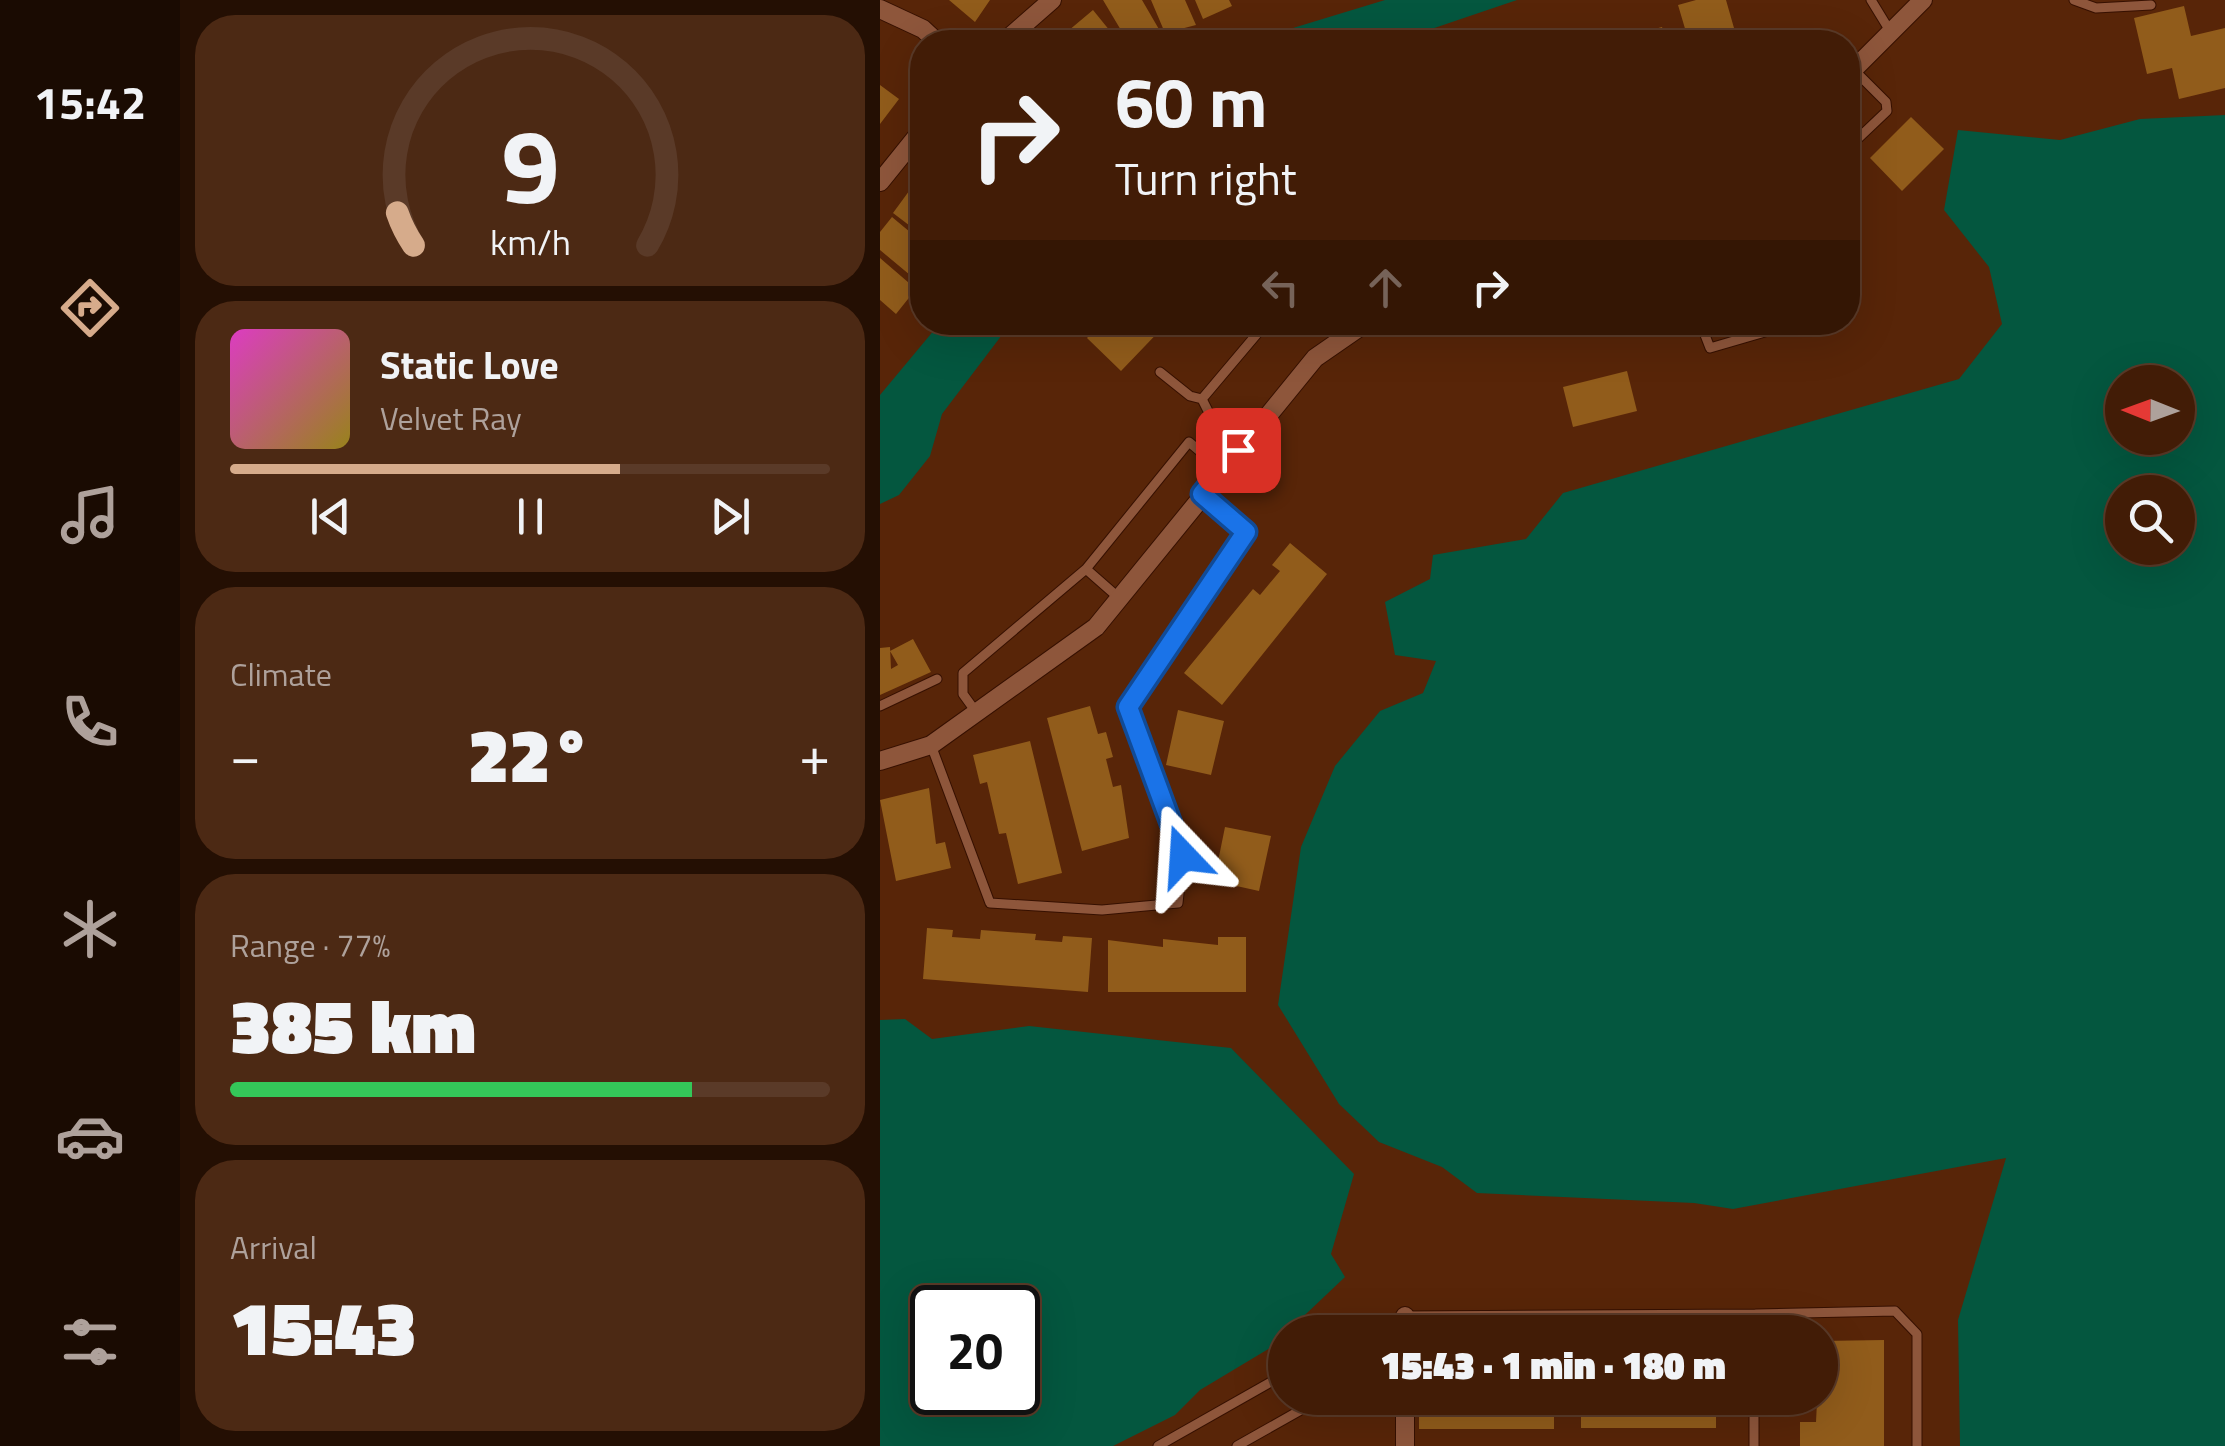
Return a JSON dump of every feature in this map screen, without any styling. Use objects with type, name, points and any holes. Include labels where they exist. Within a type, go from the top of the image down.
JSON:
[{"type":"street","points":[[1018,30],[1052,0]]},
{"type":"street","points":[[1860,62],[1923,0]]},
{"type":"street","points":[[880,9],[924,30]]},
{"type":"street","points":[[880,182],[910,145]]},
{"type":"street","points":[[880,761],[931,745],[1096,627],[1314,358],[1348,335]]},
{"type":"street","points":[[1405,1415],[1405,1446]]},
{"type":"lane","points":[[1870,0],[1890,31]]},
{"type":"lane","points":[[2074,0],[2096,8],[2151,5]]},
{"type":"lane","points":[[1860,80],[1886,102],[1887,110],[1860,136]]},
{"type":"lane","points":[[1202,399],[1256,335]]},
{"type":"lane","points":[[1705,335],[1710,348],[1751,335]]},
{"type":"lane","points":[[1160,372],[1190,396],[1202,399],[1210,415],[1245,442]]},
{"type":"lane","points":[[977,714],[964,694],[963,673],[1086,569],[1189,442],[1223,470]]},
{"type":"lane","points":[[931,745],[990,903],[1102,910],[1178,903],[1183,856],[1128,707],[1246,532],[1202,494]]},
{"type":"lane","points":[[1086,569],[1119,598]]},
{"type":"lane","points":[[880,706],[937,678]]},
{"type":"lane","points":[[1721,1315],[1896,1311],[1917,1334],[1917,1446]]},
{"type":"lane","points":[[1158,1446],[1268,1384]]},
{"type":"lane","points":[[1237,1446],[1292,1415]]},
{"type":"lane","points":[[1754,1415],[1754,1446]]},
{"type":"shaded area","points":[[1385,0],[1517,0],[1428,30],[1286,30]]},
{"type":"shaded area","points":[[2225,115],[2225,1446],[1960,1446],[1958,1320],[2006,1158],[1733,1209],[1694,1203],[1477,1193],[1442,1167],[1379,1142],[1339,1104],[1278,1005],[1301,847],[1335,766],[1380,711],[1423,693],[1436,661],[1395,655],[1385,602],[1430,579],[1433,555],[1526,539],[1563,493],[1959,379],[2002,324],[1989,267],[1944,210],[1958,130],[2060,140],[2140,119]]},
{"type":"shaded area","points":[[930,335],[1002,335],[942,414],[930,456],[899,495],[880,504],[880,395]]},
{"type":"shaded area","points":[[905,1019],[932,1039],[1029,1026],[1231,1048],[1354,1174],[1331,1254],[1345,1277],[1305,1315],[1268,1315],[1268,1349],[1200,1390],[1175,1415],[1113,1446],[880,1446],[880,1020]]},
{"type":"building","points":[[949,0],[990,0],[975,22]]},
{"type":"building","points":[[1103,0],[1142,0],[1159,30],[1121,30]]},
{"type":"building","points":[[1151,0],[1185,0],[1196,25],[1164,30]]},
{"type":"building","points":[[1195,0],[1229,0],[1232,6],[1203,19]]},
{"type":"building","points":[[1696,0],[1726,0],[1735,30],[1685,30],[1678,5]]},
{"type":"building","points":[[2184,6],[2191,36],[2225,28],[2225,88],[2179,99],[2172,68],[2147,74],[2134,18]]},
{"type":"building","points":[[1093,10],[1109,30],[1069,30]]},
{"type":"building","points":[[880,85],[899,99],[880,124]]},
{"type":"building","points":[[1911,117],[1944,149],[1902,191],[1870,158]]},
{"type":"building","points":[[910,190],[910,226],[893,213]]},
{"type":"building","points":[[892,217],[910,232],[910,275],[880,250],[880,232]]},
{"type":"building","points":[[880,258],[910,284],[910,296],[896,314],[880,300]]},
{"type":"building","points":[[1090,335],[1156,335],[1121,371],[1087,338]]},
{"type":"building","points":[[1627,371],[1637,411],[1573,427],[1563,387]]},
{"type":"building","points":[[1290,543],[1327,574],[1222,705],[1184,673],[1253,589],[1260,595],[1280,571],[1272,565]]},
{"type":"building","points":[[913,639],[931,672],[880,695],[880,648],[890,647],[890,651]],"holes":[[[890,651],[898,665],[891,669]]]},
{"type":"building","points":[[1090,706],[1098,734],[1106,732],[1113,757],[1106,759],[1113,787],[1121,785],[1129,838],[1082,851],[1047,718]]},
{"type":"building","points":[[1178,710],[1224,721],[1211,775],[1166,765]]},
{"type":"building","points":[[1030,741],[1062,873],[1018,884],[1006,833],[999,834],[987,782],[980,784],[973,755]]},
{"type":"building","points":[[929,788],[936,844],[945,842],[951,868],[896,881],[880,800]]},
{"type":"building","points":[[1225,827],[1271,836],[1259,891],[1214,881]]},
{"type":"building","points":[[927,928],[953,930],[952,937],[980,939],[981,930],[1036,934],[1035,940],[1062,942],[1063,936],[1092,938],[1088,992],[923,979]]},
{"type":"building","points":[[1218,937],[1246,937],[1246,992],[1108,992],[1108,940],[1163,947],[1163,939],[1218,945]]},
{"type":"building","points":[[1884,1340],[1884,1446],[1800,1446],[1800,1422],[1816,1422],[1816,1415],[1838,1415],[1838,1341]]},
{"type":"building","points":[[1419,1415],[1554,1415],[1554,1429],[1419,1429]]},
{"type":"building","points":[[1581,1415],[1716,1415],[1716,1428],[1581,1428]]},
{"type":"route","points":[[1183,856],[1128,707],[1246,532],[1202,494],[1238,450]]}]
